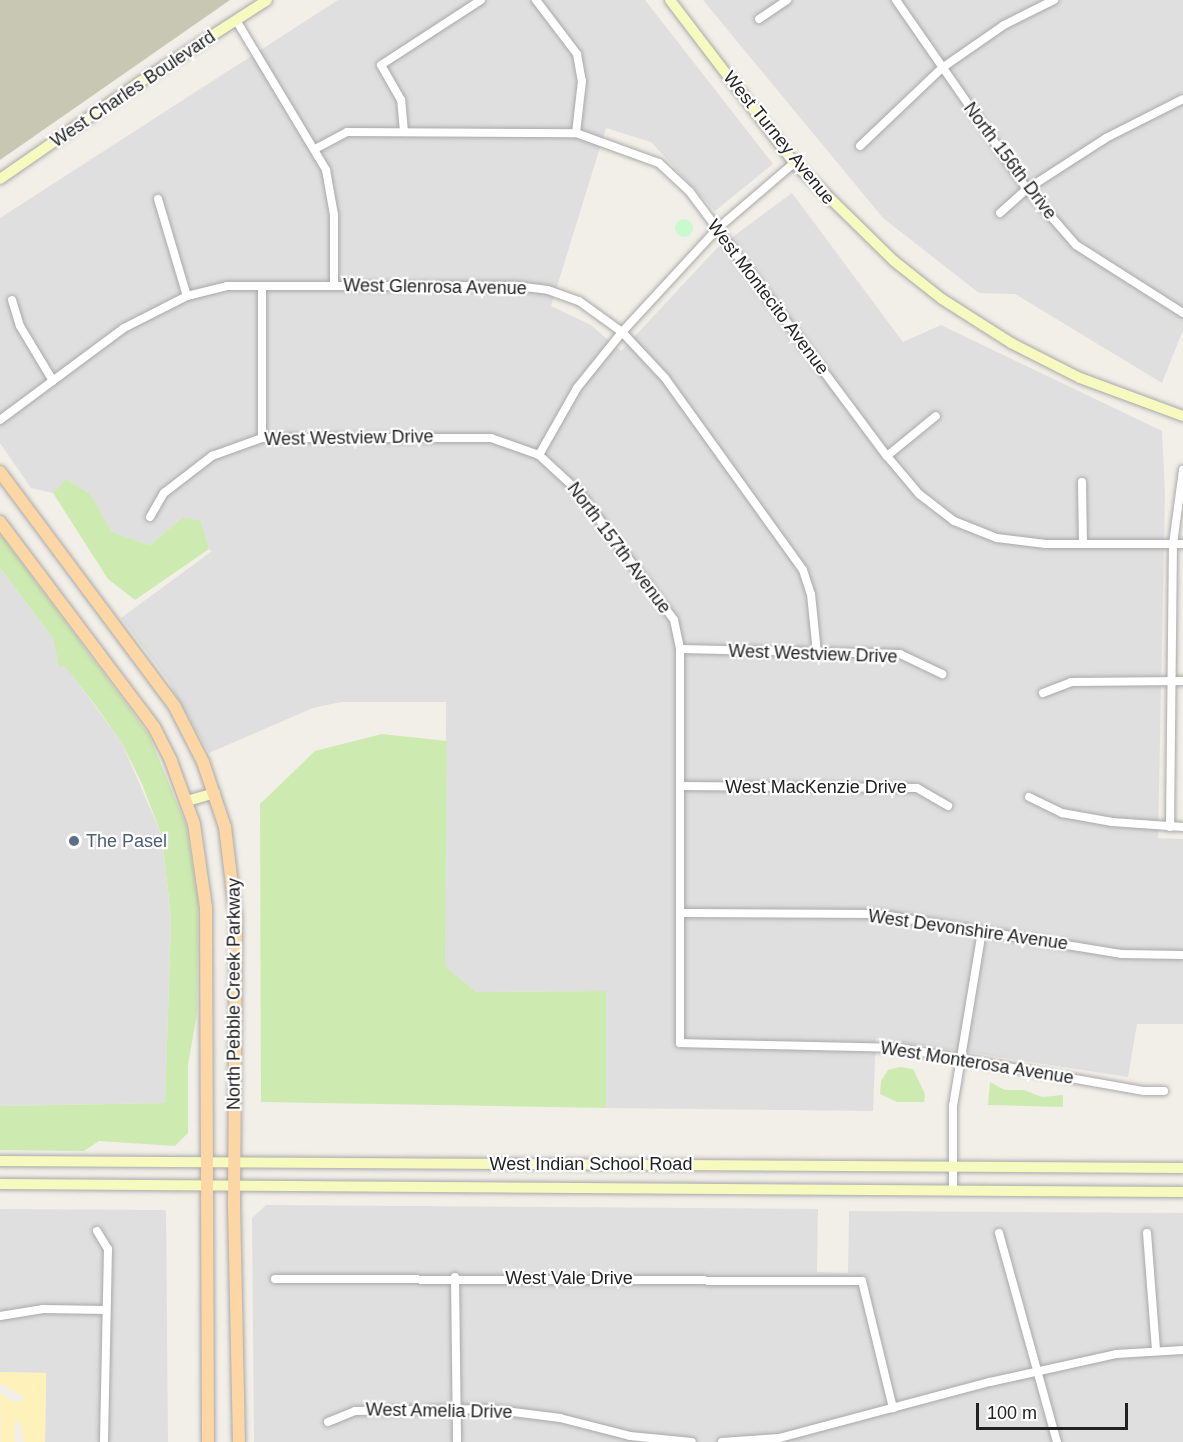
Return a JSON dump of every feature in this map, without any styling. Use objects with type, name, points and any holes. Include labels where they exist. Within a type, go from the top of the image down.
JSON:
[{"type":"main road","name":"West Charles Boulevard","points":[[0,179],[267,0]]},
{"type":"main road","name":"West Turney Avenue","points":[[670,0],[795,163],[867,237],[968,316],[1080,378],[1183,416]]},
{"type":"main road","name":"North Pebble Creek Parkway","points":[[0,472],[165,691],[186,725],[215,793],[228,841],[235,898],[234,1185],[239,1442]]},
{"type":"main road","name":"North Pebble Creek Parkway","points":[[0,522],[154,727],[187,801],[201,859],[206,907],[204,1186],[208,1442]]},
{"type":"main road","points":[[187,801],[215,793]]},
{"type":"main road","name":"West Indian School Road","points":[[0,1161],[1183,1168]]},
{"type":"main road","name":"West Indian School Road","points":[[0,1184],[1183,1192]]},
{"type":"street","points":[[404,132],[400,100],[381,65],[481,0]]},
{"type":"street","points":[[536,0],[577,54],[582,81],[576,133]]},
{"type":"street","points":[[759,19],[787,0]]},
{"type":"street","name":"North 156th Drive","points":[[896,0],[1027,189],[1076,245],[1183,313]]},
{"type":"street","points":[[860,146],[942,68],[1004,25],[1054,0]]},
{"type":"street","points":[[236,20],[317,148],[331,192],[334,285]]},
{"type":"street","points":[[1000,213],[1027,189],[1106,138],[1183,99]]},
{"type":"street","name":"West Montecito Avenue","points":[[317,148],[347,132],[576,133],[659,163],[690,192],[887,456],[919,494],[954,521],[997,538],[1083,544],[1183,544]]},
{"type":"street","points":[[539,455],[577,388],[622,332],[717,230],[795,163]]},
{"type":"street","points":[[158,199],[187,296]]},
{"type":"street","name":"West Glenrosa Avenue","points":[[0,420],[124,328],[187,296],[227,286],[516,286],[548,290],[579,301],[622,332],[665,378],[791,549],[811,594],[817,653]]},
{"type":"street","points":[[262,286],[262,438]]},
{"type":"street","points":[[12,300],[20,326],[53,381]]},
{"type":"street","points":[[887,456],[936,416]]},
{"type":"street","name":"West Westview Drive","points":[[150,517],[164,493],[212,456],[262,438],[490,438],[539,455]]},
{"type":"street","name":"North 157th Avenue","points":[[539,455],[579,492],[659,596],[674,620],[680,650],[680,1043]]},
{"type":"street","points":[[1170,827],[1173,544],[1183,470]]},
{"type":"street","points":[[1082,482],[1083,544]]},
{"type":"street","name":"West Westview Drive","points":[[680,650],[900,654],[942,674]]},
{"type":"street","points":[[1043,693],[1071,682],[1183,681]]},
{"type":"street","name":"West MacKenzie Drive","points":[[680,786],[918,788],[948,806]]},
{"type":"street","points":[[1029,797],[1062,813],[1112,822],[1183,827]]},
{"type":"street","name":"West Devonshire Avenue","points":[[680,913],[877,915],[1121,954],[1183,956]]},
{"type":"street","points":[[953,1190],[953,1106],[982,931]]},
{"type":"street","name":"West Monterosa Avenue","points":[[680,1043],[871,1045],[961,1058],[1144,1091],[1164,1091]]},
{"type":"street","points":[[97,1231],[108,1249],[104,1442]]},
{"type":"street","points":[[999,1233],[1039,1370],[1057,1442]]},
{"type":"street","points":[[1147,1233],[1156,1349]]},
{"type":"street","points":[[455,1277],[457,1442]]},
{"type":"street","name":"West Vale Drive","points":[[275,1279],[455,1277],[862,1281],[893,1408]]},
{"type":"street","points":[[0,1316],[43,1309],[106,1310]]},
{"type":"street","points":[[722,1442],[779,1440],[1039,1370],[1156,1349],[1183,1350]]},
{"type":"street","name":"West Amelia Drive","points":[[328,1422],[355,1411],[527,1413],[630,1436],[693,1442]]},
{"type":"shaded area","points":[[0,0],[230,0],[0,160]]},
{"type":"shaded area","points":[[338,0],[645,0],[773,164],[715,211],[651,142],[606,128],[551,306],[591,325],[621,351],[716,249],[792,193],[903,342],[941,325],[1162,431],[1165,495],[1158,838],[1183,839],[1183,1024],[1137,1024],[1128,1077],[876,1038],[873,1111],[606,1108],[606,991],[476,992],[445,966],[446,702],[341,702],[313,708],[209,753],[167,679],[121,618],[212,551],[209,549],[201,522],[183,517],[150,545],[111,532],[90,494],[66,480],[53,493],[31,488],[0,443],[0,218]]},
{"type":"shaded area","points":[[703,0],[1183,0],[1183,330],[1162,383],[1015,294],[979,293],[883,218]]},
{"type":"shaded area","points":[[0,568],[53,638],[59,667],[64,664],[122,743],[162,836],[171,920],[165,1103],[0,1106]]},
{"type":"shaded area","points":[[266,1205],[818,1209],[817,1272],[848,1273],[849,1211],[1183,1213],[1183,1442],[254,1442],[252,1218]]},
{"type":"shaded area","points":[[0,1209],[166,1210],[168,1442],[45,1442],[46,1373],[0,1372]]},
{"type":"green space","points":[[684,219],[690,222],[693,228],[690,234],[684,237],[678,234],[675,228],[678,222]]},
{"type":"green space","points":[[66,479],[90,494],[112,532],[150,545],[183,517],[201,521],[209,549],[135,600],[108,579],[53,493]]},
{"type":"green space","points":[[0,534],[149,735],[186,825],[198,901],[197,1013],[188,1065],[188,1133],[175,1146],[99,1141],[84,1151],[0,1150],[0,1106],[165,1103],[171,920],[162,836],[142,784],[122,743],[95,705],[64,665],[59,668],[53,638],[0,568]]},
{"type":"green space","points":[[382,734],[447,741],[445,966],[476,992],[606,991],[606,1108],[261,1102],[260,804],[315,751]]},
{"type":"green space","points":[[900,1067],[913,1069],[925,1094],[924,1102],[897,1102],[880,1094],[881,1081],[888,1070]]},
{"type":"green space","points":[[990,1082],[1005,1090],[1024,1090],[1042,1097],[1063,1095],[1063,1107],[988,1105]]},
{"type":"sand","points":[[0,1372],[46,1373],[45,1442],[24,1442],[20,1421],[14,1423],[15,1442],[1,1442],[0,1393],[15,1403],[22,1401],[23,1396],[0,1383]]},
{"type":"place","name":"The Pasel","points":[[74,841]]}]
